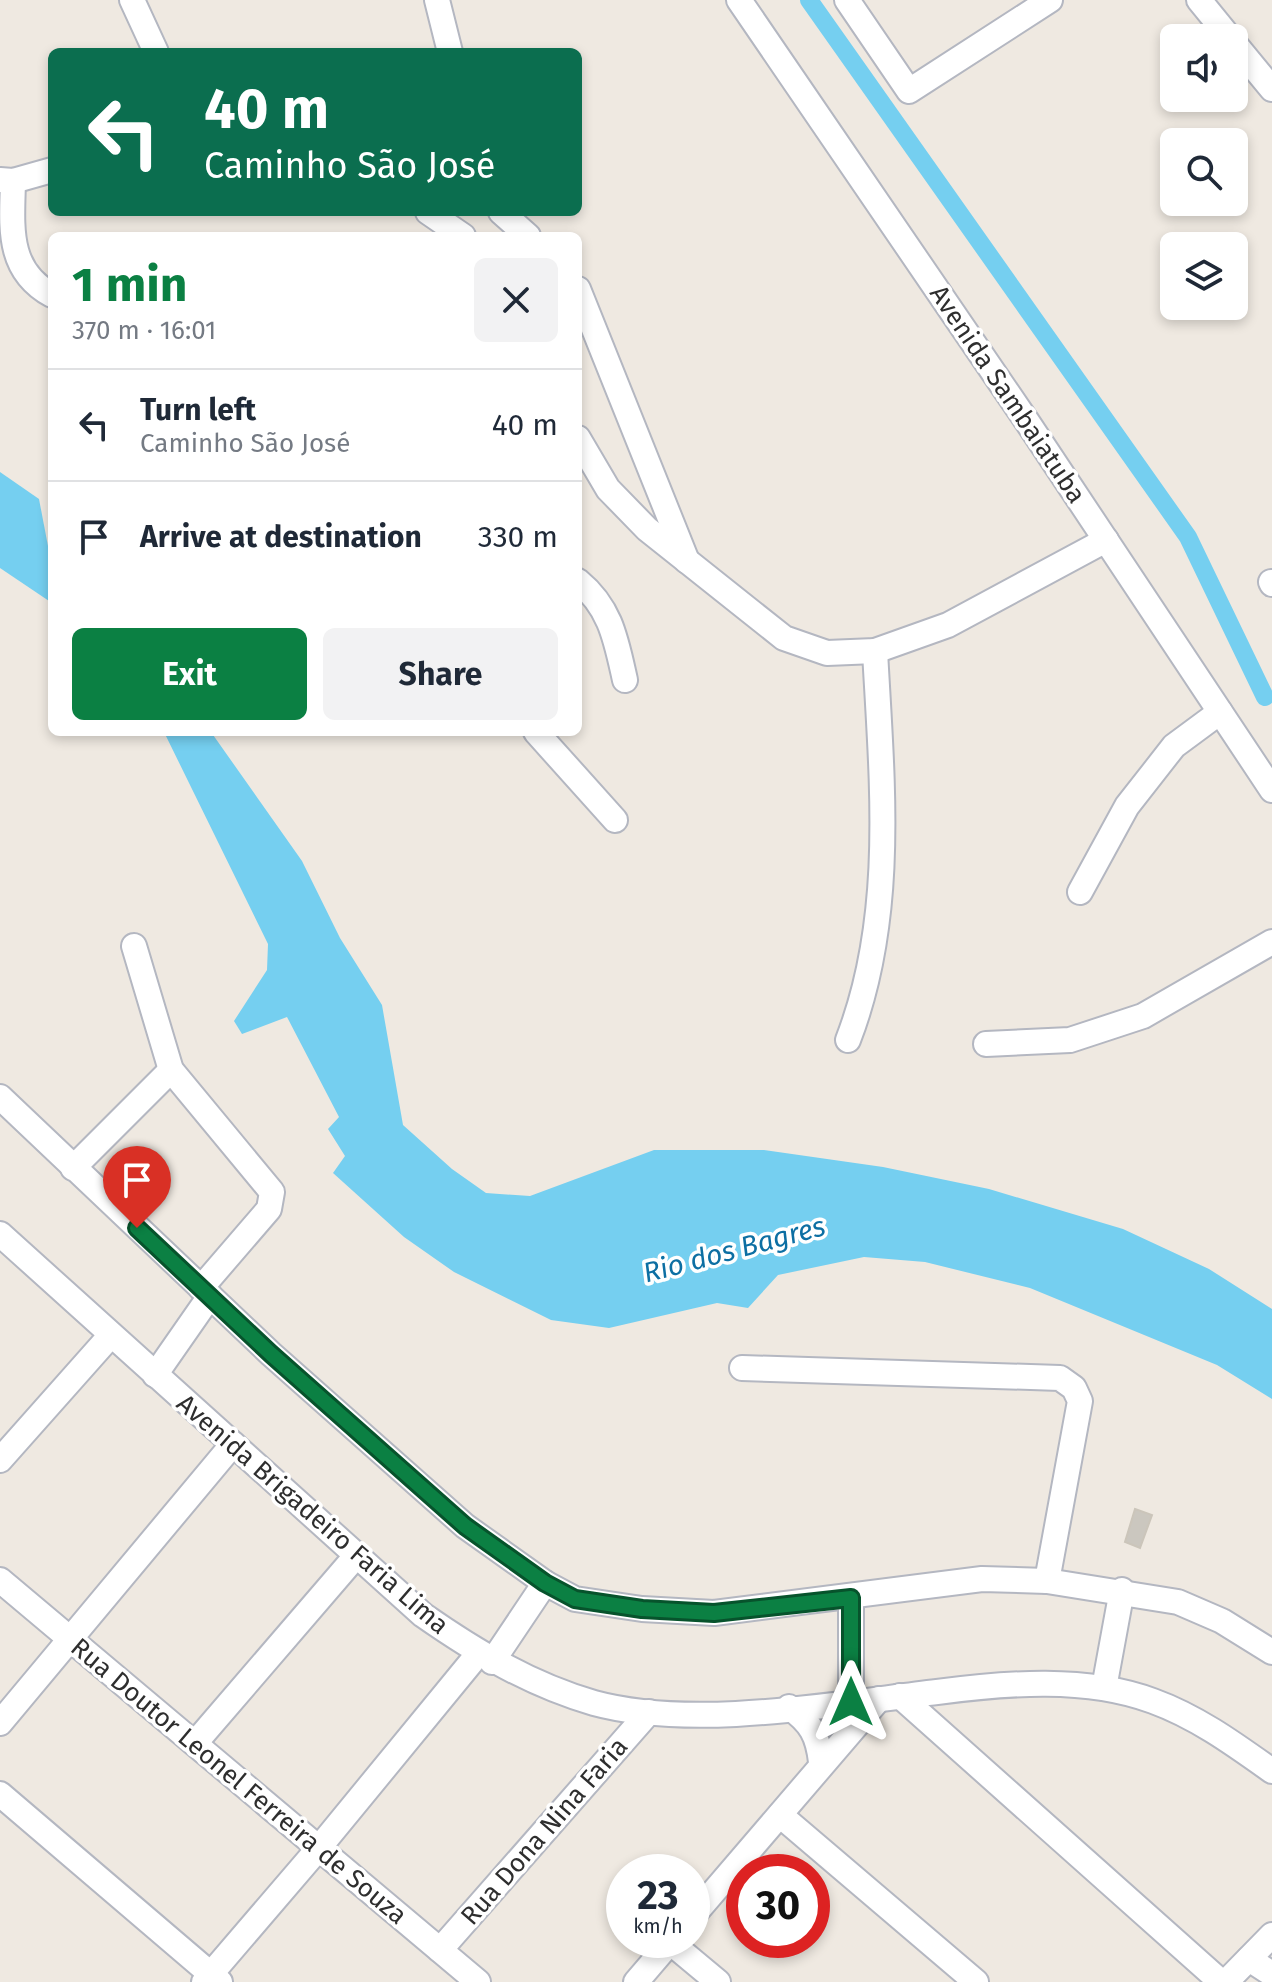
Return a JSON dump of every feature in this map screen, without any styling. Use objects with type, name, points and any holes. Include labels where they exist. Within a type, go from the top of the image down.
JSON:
[{"type":"street","points":[[132,0],[154,48]]},
{"type":"street","points":[[437,0],[449,48]]},
{"type":"street","name":"Avenida Sambaiatuba","points":[[739,0],[1272,790]]},
{"type":"street","points":[[859,4],[909,91],[1050,0]]},
{"type":"street","points":[[1199,0],[1219,24]]},
{"type":"street","points":[[1248,47],[1272,55]]},
{"type":"street","points":[[1248,60],[1272,89]]},
{"type":"street","points":[[48,171],[7,181],[11,232],[22,270],[48,292]]},
{"type":"street","points":[[434,216],[457,232]]},
{"type":"street","points":[[506,216],[524,232]]},
{"type":"street","points":[[582,298],[688,564]]},
{"type":"street","points":[[582,332],[601,351]]},
{"type":"street","points":[[582,445],[608,489],[647,529],[688,564],[784,638],[827,653],[875,651],[948,625],[1106,540]]},
{"type":"street","points":[[582,584],[596,596],[611,618],[625,680]]},
{"type":"street","points":[[848,1040],[864,999],[883,859],[875,651]]},
{"type":"street","points":[[1080,892],[1127,806],[1174,746],[1220,712]]},
{"type":"street","points":[[540,736],[615,820]]},
{"type":"street","points":[[986,1044],[1070,1040],[1143,1016],[1272,942]]},
{"type":"street","points":[[134,946],[171,1070],[272,1192],[269,1209],[205,1292],[155,1375]]},
{"type":"street","points":[[73,1168],[171,1070]]},
{"type":"street","points":[[0,1097],[205,1292],[465,1526],[545,1583],[575,1599],[642,1609],[714,1613],[982,1579],[1047,1581],[1122,1590],[1178,1602],[1222,1621],[1272,1652]]},
{"type":"street","name":"Avenida Brigadeiro Faria Lima","points":[[0,1234],[423,1615],[485,1658],[595,1703],[649,1712],[700,1715],[851,1702],[982,1686],[1104,1688],[1152,1700],[1209,1727],[1272,1771]]},
{"type":"street","points":[[0,1460],[111,1335]]},
{"type":"street","points":[[742,1368],[1060,1378],[1074,1388],[1080,1401],[1047,1581]]},
{"type":"street","points":[[0,1723],[233,1444]]},
{"type":"street","points":[[196,1742],[356,1556]]},
{"type":"street","name":"Rua Doutor Leonel Ferreira de Souza","points":[[0,1580],[478,1982]]},
{"type":"street","points":[[0,1794],[212,1979],[318,1849],[485,1658],[545,1583]]},
{"type":"street","points":[[1104,1688],[1122,1590]]},
{"type":"street","points":[[851,1598],[851,1702]]},
{"type":"street","points":[[710,1896],[821,1762],[889,1698],[1223,1982],[1272,1935]]},
{"type":"street","points":[[789,1707],[809,1721],[819,1738],[821,1762]]},
{"type":"street","name":"Rua Dona Nina Faria","points":[[440,1950],[649,1712]]},
{"type":"street","points":[[780,1815],[976,1982]]},
{"type":"street","points":[[636,1982],[656,1958]]},
{"type":"street","points":[[690,1958],[718,1982]]},
{"type":"street","points":[[1249,1959],[1272,1974]]},
{"type":"water","points":[[0,472],[39,499],[48,546],[48,600],[0,568]]},
{"type":"water","name":"Rio dos Bagres","points":[[166,736],[214,736],[302,861],[340,938],[382,1005],[403,1125],[452,1169],[486,1193],[530,1196],[654,1150],[764,1150],[883,1167],[989,1189],[1123,1229],[1209,1269],[1272,1309],[1272,1399],[1217,1365],[1030,1288],[925,1262],[864,1257],[778,1275],[748,1308],[717,1303],[609,1328],[551,1320],[454,1272],[404,1237],[333,1173],[345,1156],[328,1129],[339,1117],[287,1017],[242,1034],[234,1021],[267,970],[268,944]]},
{"type":"building","points":[[1135,1509],[1152,1515],[1140,1548],[1125,1542]]},
{"type":"waterway","points":[[809,0],[1188,537],[1265,697]]},
{"type":"route","points":[[137,1228],[271,1354],[465,1526],[545,1583],[575,1599],[642,1609],[714,1613],[851,1598],[851,1702]]}]
